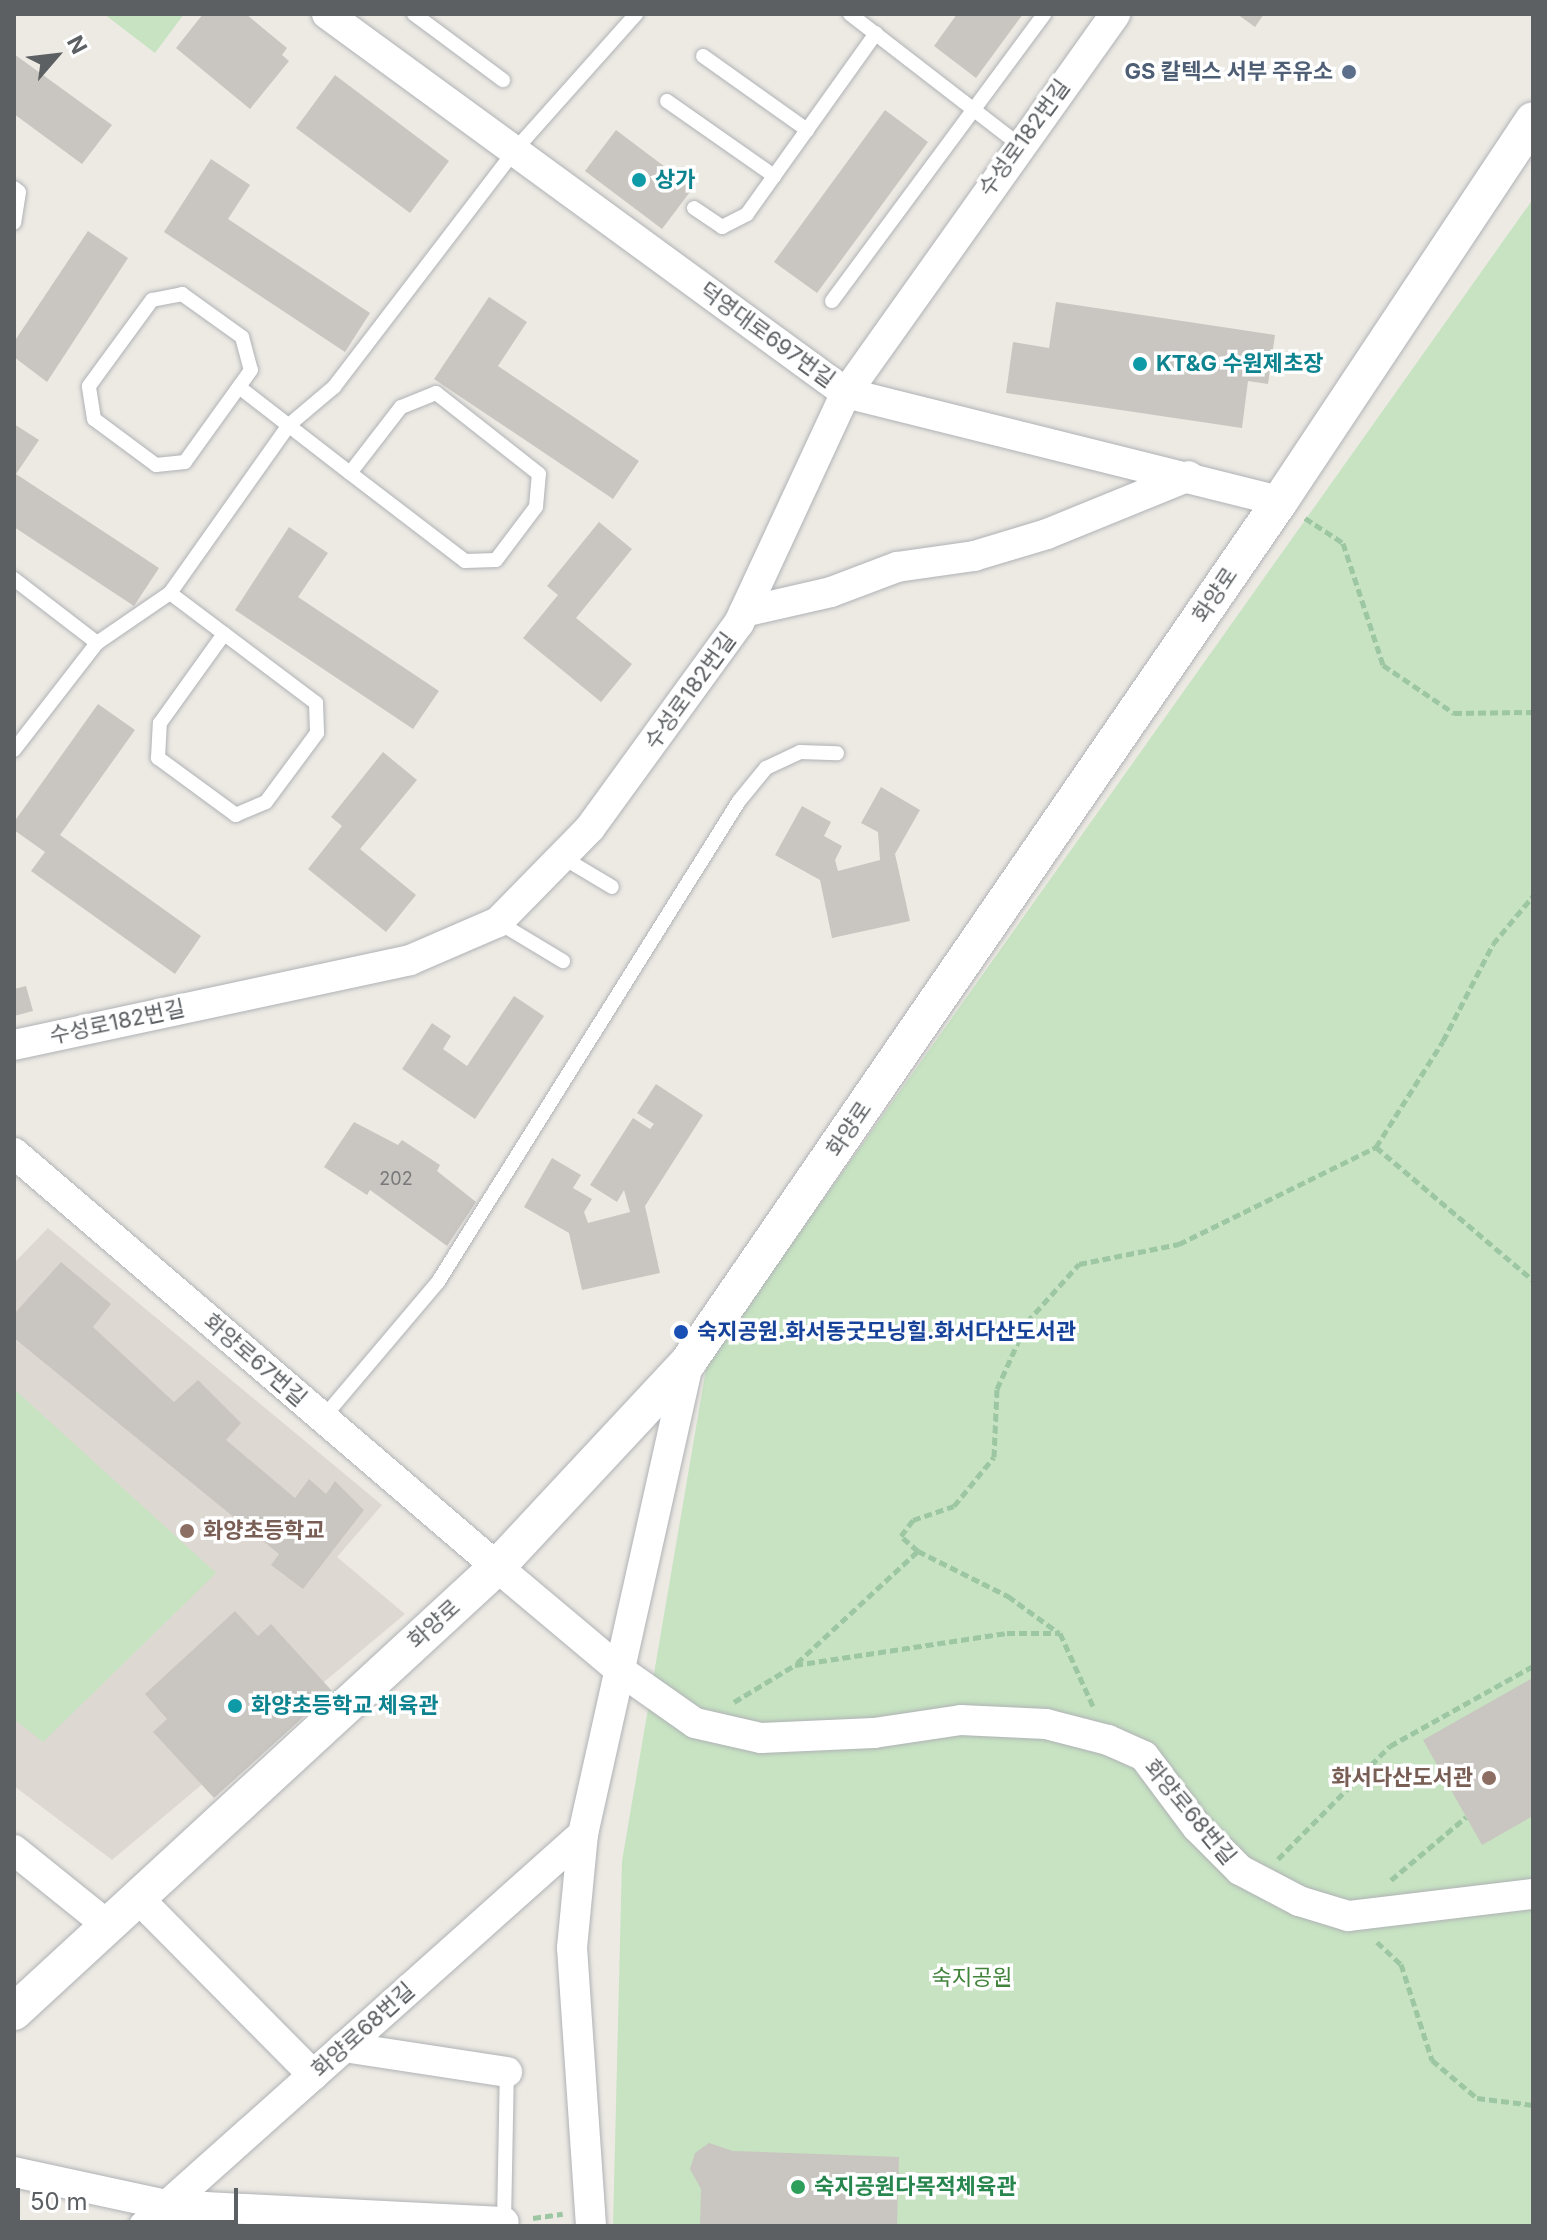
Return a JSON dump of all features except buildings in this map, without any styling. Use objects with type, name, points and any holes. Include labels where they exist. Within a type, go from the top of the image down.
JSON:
[{"type":"street","name":"덕영대로697번길","points":[[327,14],[846,393],[1280,501]]},
{"type":"street","name":"수성로182번길","points":[[14,1045],[410,960],[498,922],[590,828],[744,612],[846,393],[1018,144],[1115,14]]},
{"type":"street","name":"화양로","points":[[14,2012],[136,1896],[497,1567],[689,1361],[1280,501],[1533,120]]},
{"type":"street","points":[[744,612],[831,592],[897,567],[974,556],[1047,534],[1189,476]]},
{"type":"street","name":"화양로67번길","points":[[14,1153],[497,1567]]},
{"type":"street","points":[[591,2218],[572,1948],[583,1834],[689,1361]]},
{"type":"street","name":"화양로68번길","points":[[497,1567],[621,1671],[695,1723],[761,1738],[874,1733],[961,1720],[1046,1724],[1108,1740],[1144,1756],[1197,1827],[1240,1870],[1299,1901],[1348,1916],[1533,1894]]},
{"type":"street","name":"화양로68번길","points":[[144,2226],[583,1834]]},
{"type":"street","points":[[14,1850],[106,1924]]},
{"type":"street","points":[[136,1896],[313,2075]]},
{"type":"street","points":[[344,2047],[507,2072]]},
{"type":"street","points":[[14,2172],[167,2205],[504,2222]]},
{"type":"lane","points":[[414,14],[503,80]]},
{"type":"lane","points":[[14,750],[97,643],[170,593],[289,425],[334,387],[515,150],[636,14]]},
{"type":"lane","points":[[850,14],[871,24],[1018,144]]},
{"type":"lane","points":[[832,301],[1044,14]]},
{"type":"lane","points":[[694,208],[722,227],[747,214],[807,130],[871,24]]},
{"type":"lane","points":[[703,56],[807,130]]},
{"type":"lane","points":[[667,101],[774,176]]},
{"type":"lane","points":[[14,188],[19,192],[14,223]]},
{"type":"lane","points":[[182,294],[242,337],[251,370],[239,387],[185,462],[156,465],[94,419],[89,386],[152,300],[182,294]]},
{"type":"lane","points":[[239,387],[350,473],[465,561],[496,560],[536,507],[539,474],[436,393],[401,407],[350,473]]},
{"type":"lane","points":[[14,579],[97,643]]},
{"type":"lane","points":[[170,593],[316,703],[317,733],[266,802],[236,815],[158,758],[160,723],[224,634]]},
{"type":"lane","points":[[323,1418],[438,1282],[739,801],[766,768],[800,752],[837,753]]},
{"type":"lane","points":[[562,857],[612,887]]},
{"type":"lane","points":[[498,922],[563,961]]},
{"type":"lane","points":[[504,2222],[507,2072]]},
{"type":"path","points":[[1280,501],[1343,543],[1383,665],[1454,713],[1533,712]]},
{"type":"path","points":[[1108,1740],[1060,1633],[1008,1596],[918,1551],[901,1536],[913,1520],[954,1506],[994,1457],[997,1389],[1027,1322],[1079,1264],[1179,1244],[1376,1147],[1443,1041],[1493,944],[1533,896]]},
{"type":"path","points":[[1376,1147],[1533,1280]]},
{"type":"path","points":[[695,1723],[795,1665],[918,1551]]},
{"type":"path","points":[[795,1665],[1007,1633],[1060,1633]]},
{"type":"path","points":[[1257,1879],[1390,1746],[1533,1666]]},
{"type":"path","points":[[1466,1817],[1348,1916],[1401,1964],[1432,2060],[1477,2098],[1533,2105]]},
{"type":"path","points":[[504,2222],[591,2218]]},
{"type":"shaded area","name":"화양초등학교","points":[[48,1228],[382,1505],[337,1557],[405,1614],[112,1860],[14,1786],[14,1263]]},
{"type":"green space","points":[[104,14],[184,14],[155,53]]},
{"type":"green space","name":"숙지공원","points":[[1533,199],[1533,2226],[613,2226],[622,1861],[707,1363]]},
{"type":"green space","points":[[14,1389],[216,1573],[43,1742],[14,1719]]},
{"type":"place","name":"GS 칼텍스 서부 주유소","points":[[1349,72]]},
{"type":"place","name":"상가","points":[[639,180]]},
{"type":"place","name":"KT&G 수원제초장","points":[[1140,364]]},
{"type":"place","name":"숙지공원.화서동굿모닝힐.화서다산도서관","points":[[681,1332]]},
{"type":"place","name":"화양초등학교","points":[[187,1531]]},
{"type":"place","name":"화양초등학교 체육관","points":[[235,1706]]},
{"type":"place","name":"화서다산도서관","points":[[1489,1778]]},
{"type":"place","name":"숙지공원다목적체육관","points":[[798,2187]]}]
